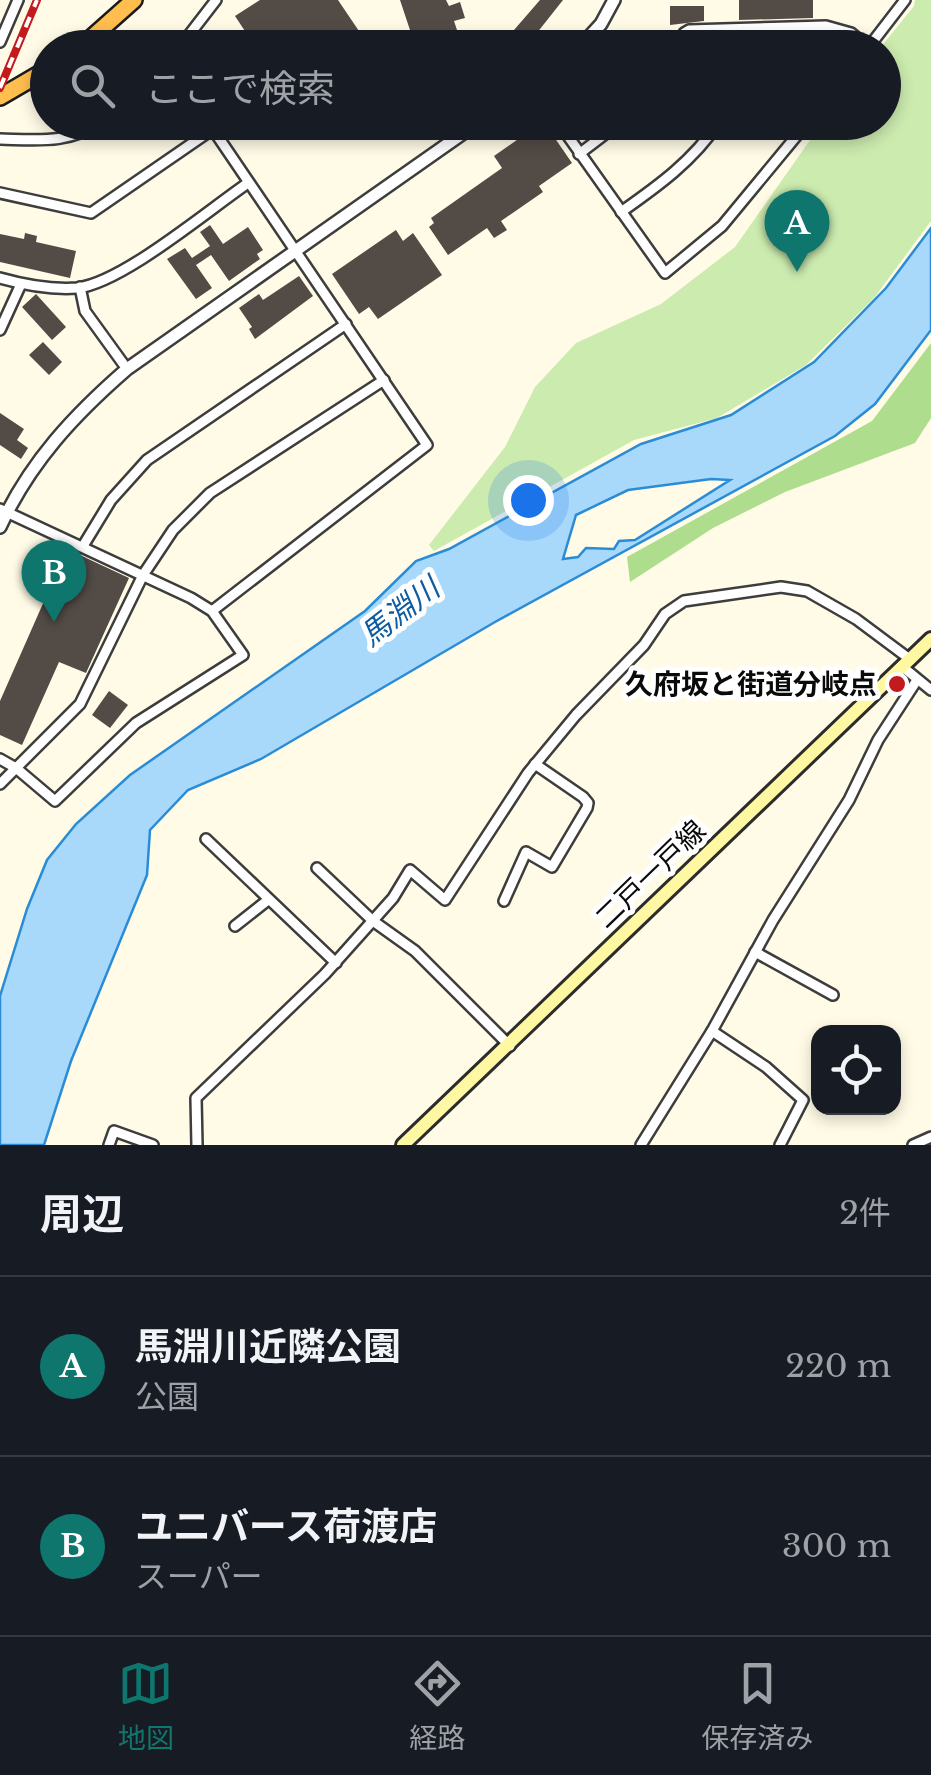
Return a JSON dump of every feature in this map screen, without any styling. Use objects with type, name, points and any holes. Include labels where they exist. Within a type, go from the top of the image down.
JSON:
[{"type":"highway","points":[[100,30],[134,0]]},
{"type":"highway","points":[[0,97],[30,80]]},
{"type":"main road","name":"二戸一戸線","points":[[403,1145],[931,639]]},
{"type":"street","points":[[0,42],[18,0]]},
{"type":"street","points":[[192,30],[216,0]]},
{"type":"street","points":[[596,30],[614,0]]},
{"type":"street","points":[[881,30],[905,0]]},
{"type":"street","points":[[689,30],[843,30]]},
{"type":"street","points":[[0,139],[59,140]]},
{"type":"street","points":[[0,193],[91,213],[191,140]]},
{"type":"street","points":[[212,611],[427,445],[219,140]]},
{"type":"street","points":[[0,528],[4,510],[49,444],[80,409],[127,369],[453,140]]},
{"type":"street","points":[[570,140],[665,273],[722,226],[793,140]]},
{"type":"street","points":[[579,154],[597,140]]},
{"type":"street","points":[[621,212],[663,183],[704,140]]},
{"type":"street","points":[[0,278],[50,288],[80,287],[113,278],[248,183]]},
{"type":"street","points":[[0,330],[22,284]]},
{"type":"street","points":[[80,287],[85,310],[127,369]]},
{"type":"street","points":[[82,546],[111,500],[147,460],[346,324]]},
{"type":"street","points":[[0,784],[80,704],[143,575],[173,530],[210,493],[384,380]]},
{"type":"street","points":[[0,758],[55,801],[136,722],[242,655],[212,611],[4,510]]},
{"type":"street","points":[[197,1145],[196,1098],[336,963],[374,921],[410,870],[445,900],[536,764],[576,715],[644,644],[664,614],[684,601],[781,586],[807,591],[856,619],[908,664],[917,680],[931,690]]},
{"type":"street","points":[[641,1145],[917,680]]},
{"type":"street","points":[[504,901],[526,852],[552,867],[587,808],[583,797],[536,764]]},
{"type":"street","points":[[206,839],[336,963]]},
{"type":"street","points":[[317,868],[374,921],[415,951],[510,1046]]},
{"type":"street","points":[[235,926],[268,900]]},
{"type":"street","points":[[756,952],[833,995]]},
{"type":"street","points":[[712,1031],[766,1067],[803,1100],[780,1145]]},
{"type":"street","points":[[109,1145],[114,1130],[153,1145]]},
{"type":"street","points":[[913,1145],[931,1136]]},
{"type":"green space","points":[[915,0],[931,0],[931,221],[874,298],[806,365],[717,418],[634,440],[434,551],[429,545],[505,447],[535,387],[576,343],[661,304],[735,247],[810,140],[901,140],[901,30],[895,30]]},
{"type":"green space","points":[[931,343],[931,418],[915,443],[785,492],[713,528],[630,582],[627,557],[872,421]]},
{"type":"water","name":"馬淵川","points":[[931,228],[931,330],[875,404],[835,436],[495,622],[261,759],[188,790],[150,830],[147,875],[71,1061],[44,1145],[0,1145],[0,996],[47,860],[76,824],[130,775],[365,611],[416,561],[449,549],[641,444],[731,415],[814,362],[886,288]],"holes":[[[730,480],[635,540],[619,541],[614,549],[586,548],[578,557],[563,559],[576,515],[628,490]]]},
{"type":"building","points":[[260,0],[338,0],[358,30],[244,30],[235,16]]},
{"type":"building","points":[[400,0],[446,0],[449,6],[460,2],[465,18],[454,21],[457,30],[410,30]]},
{"type":"building","points":[[540,0],[563,0],[539,30],[514,30]]},
{"type":"building","points":[[739,0],[813,0],[813,18],[739,20]]},
{"type":"building","points":[[670,6],[704,6],[704,21],[670,25]]},
{"type":"building","points":[[517,140],[556,140],[572,163],[539,186],[543,192],[501,221],[507,230],[494,238],[487,228],[448,255],[429,227],[434,223],[431,218],[502,168],[494,156]]},
{"type":"building","points":[[210,225],[223,244],[248,227],[263,250],[257,254],[260,259],[229,281],[211,255],[196,265],[212,288],[196,299],[167,259],[185,248],[192,258],[210,246],[200,232]]},
{"type":"building","points":[[396,230],[403,241],[413,233],[442,275],[378,319],[369,307],[359,314],[332,274]]},
{"type":"building","points":[[25,233],[37,236],[36,242],[76,251],[70,278],[0,262],[0,234],[24,239]]},
{"type":"building","points":[[299,276],[313,296],[255,339],[239,308],[259,294],[263,300]]},
{"type":"building","points":[[36,294],[66,327],[52,340],[22,307]]},
{"type":"building","points":[[43,342],[62,362],[49,375],[29,355]]},
{"type":"building","points":[[0,413],[24,429],[17,440],[28,448],[21,459],[0,445]]},
{"type":"building","points":[[67,549],[129,578],[86,673],[59,662],[22,745],[0,735],[0,701]]},
{"type":"building","points":[[109,691],[128,705],[110,728],[92,715]]},
{"type":"railway","points":[[0,88],[37,0]]},
{"type":"place","name":"馬淵川近隣公園","points":[[797,272]]},
{"type":"place","name":"ユニバース荷渡店","points":[[54,622]]},
{"type":"place","name":"久府坂と街道分岐点","points":[[897,684]]}]
